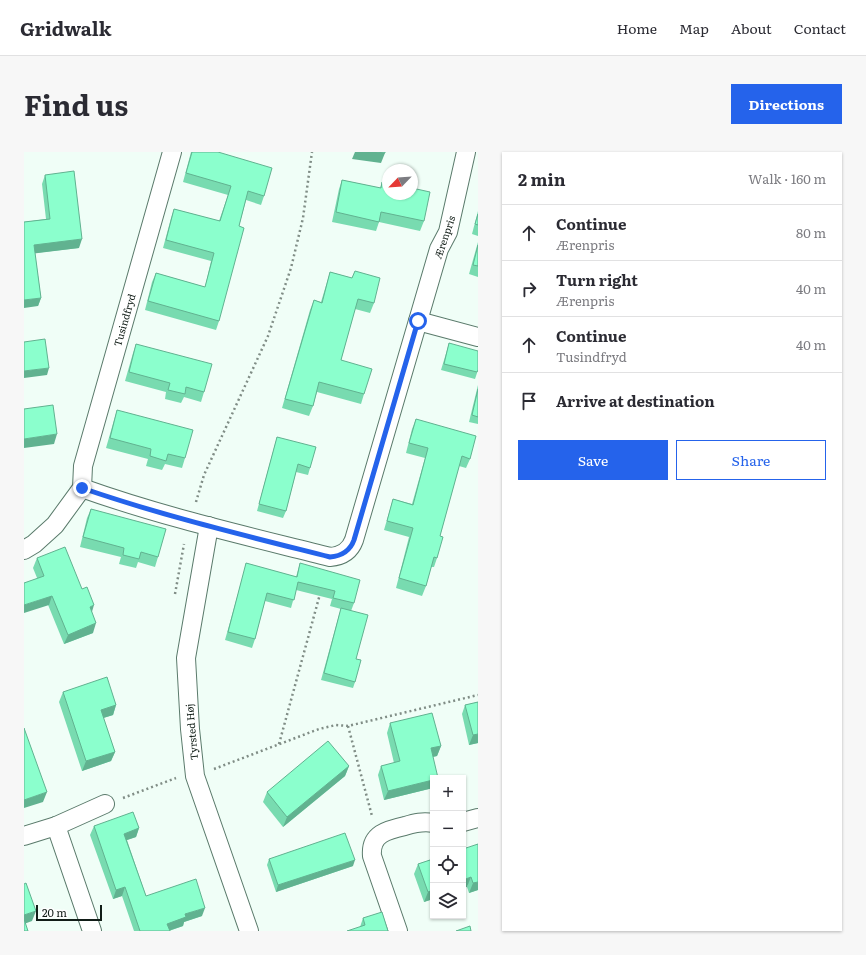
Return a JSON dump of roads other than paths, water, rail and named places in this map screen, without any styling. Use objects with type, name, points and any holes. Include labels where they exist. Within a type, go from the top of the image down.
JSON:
[{"type":"street","name":"Tusindfryd","points":[[82,488],[83,466],[172,152]]},
{"type":"street","name":"Ærenpris","points":[[209,526],[330,557],[342,555],[352,546],[439,250],[448,232],[466,152]]},
{"type":"street","points":[[418,321],[478,337]]},
{"type":"street","points":[[24,550],[34,544],[55,526],[82,488],[126,504],[209,526]]},
{"type":"street","name":"Tyrsted Høj","points":[[209,526],[186,658],[190,729],[195,776],[250,931]]},
{"type":"street","points":[[24,836],[56,826],[105,804]]},
{"type":"street","points":[[466,821],[478,818]]},
{"type":"street","points":[[398,931],[372,856],[372,850],[375,841],[385,831],[419,822],[430,822]]},
{"type":"street","points":[[56,826],[92,931]]}]
